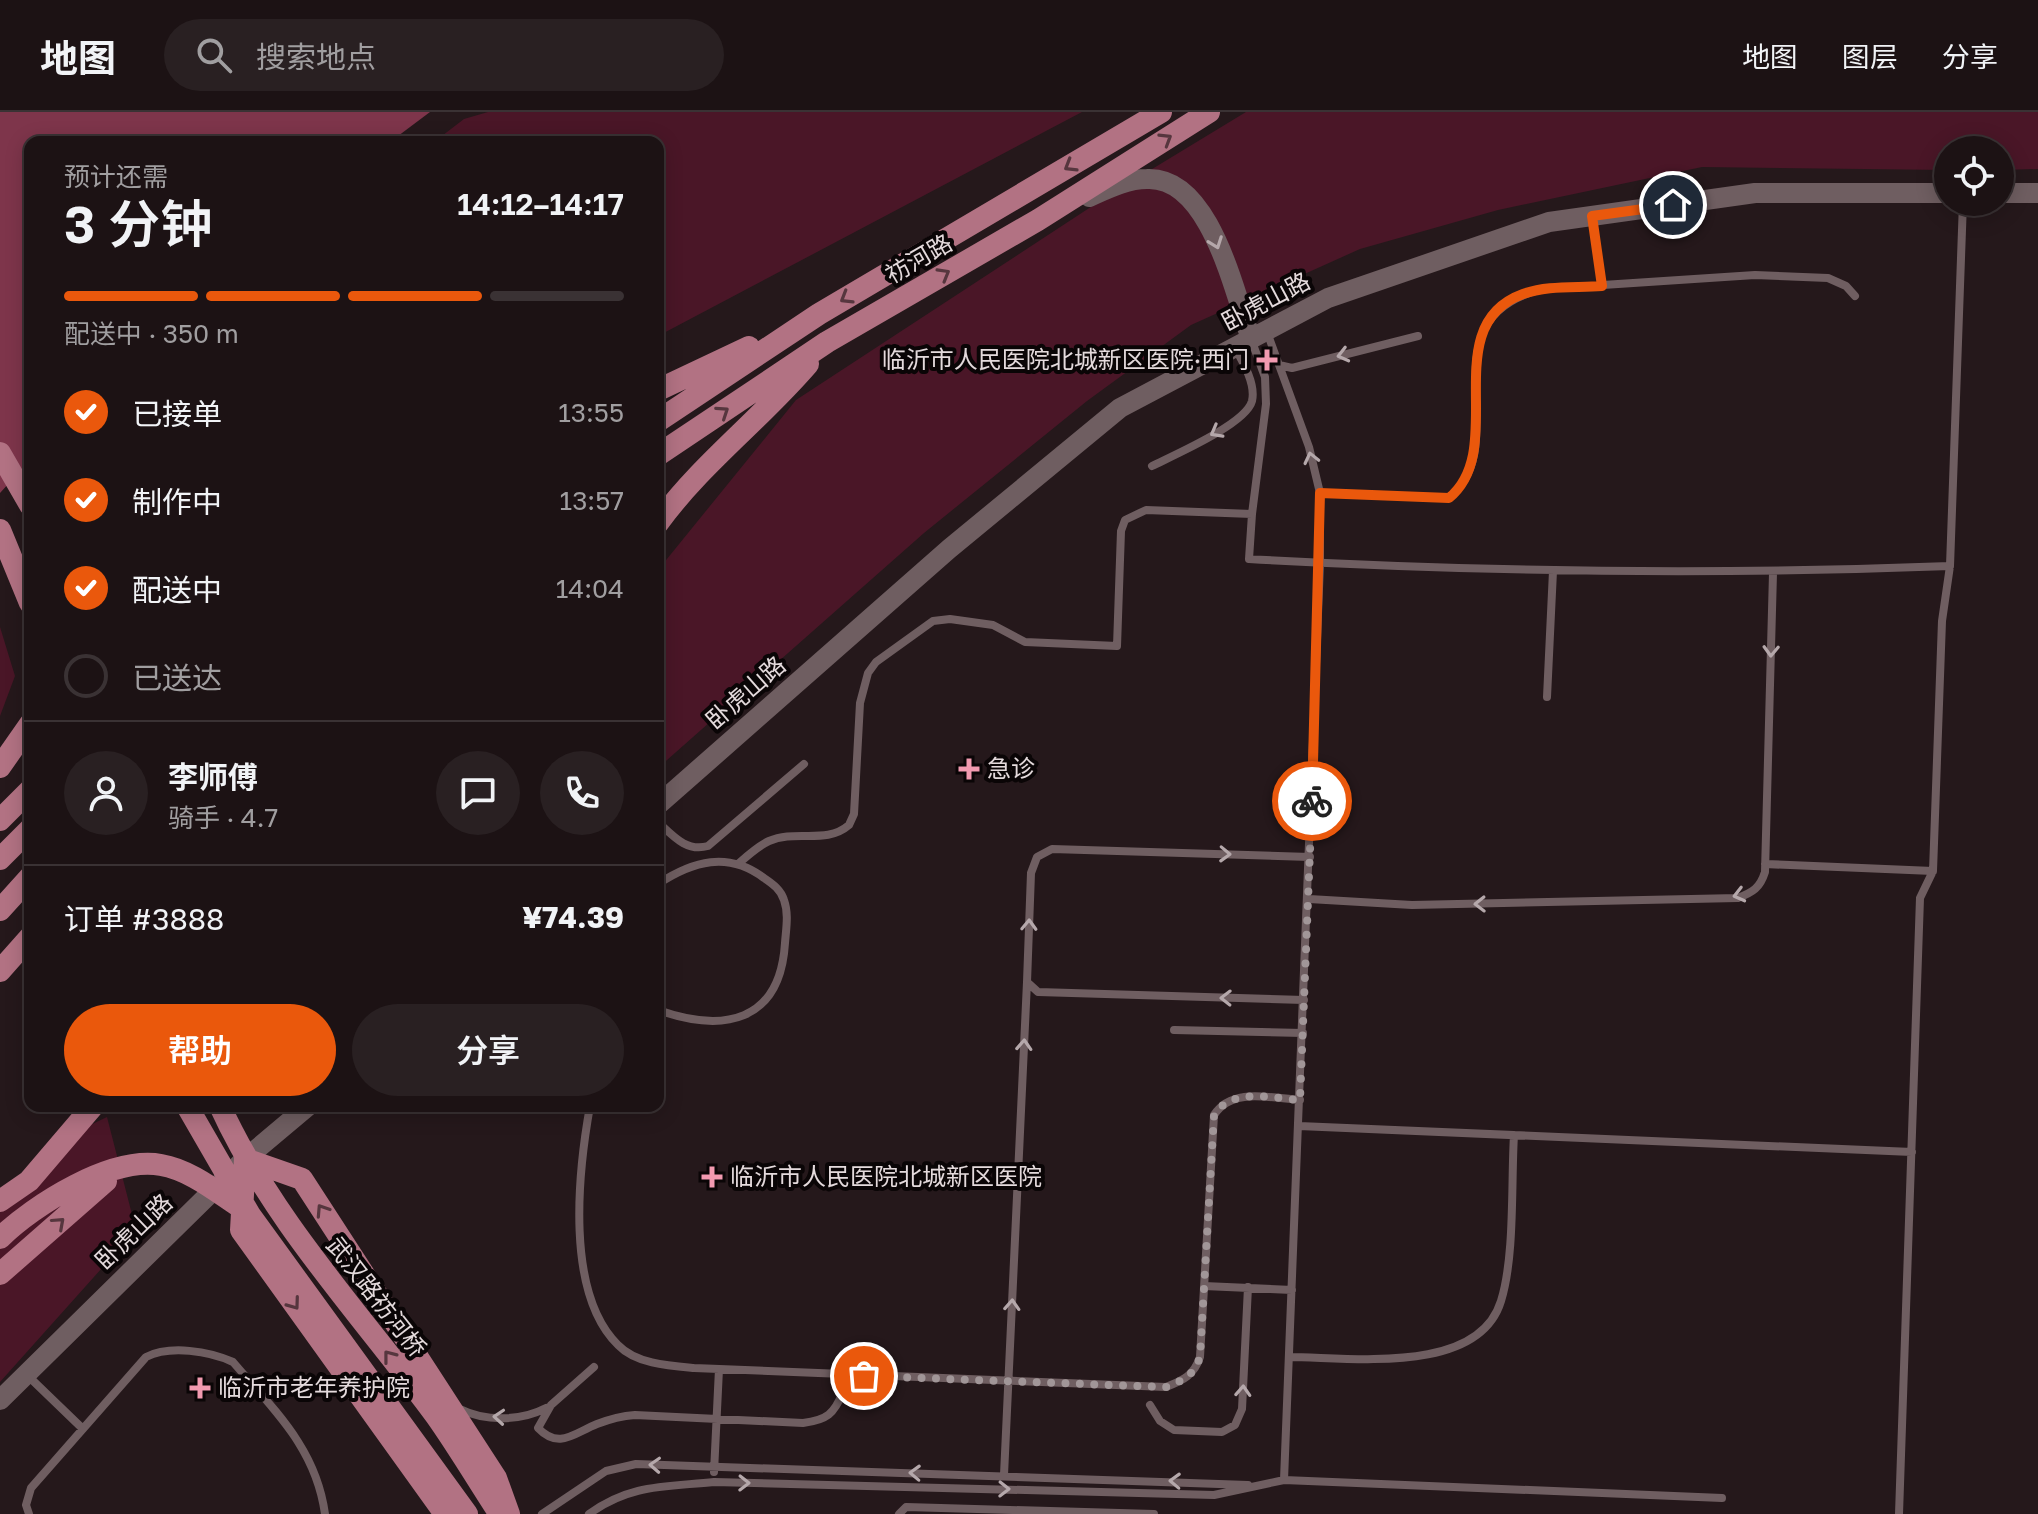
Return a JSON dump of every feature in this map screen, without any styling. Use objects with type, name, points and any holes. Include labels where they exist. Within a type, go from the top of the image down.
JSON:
[{"type":"main road","name":"祊河路","points":[[664,417],[819,314],[1161,112]]},
{"type":"main road","name":"祊河路","points":[[664,451],[827,342],[1038,220],[1209,112]]},
{"type":"main road","points":[[664,387],[819,314]]},
{"type":"main road","points":[[664,515],[685,486],[771,407],[827,342]]},
{"type":"main road","points":[[0,453],[24,495]]},
{"type":"main road","points":[[0,513],[24,559]]},
{"type":"main road","points":[[0,530],[24,588]]},
{"type":"main road","points":[[0,767],[24,733]]},
{"type":"main road","points":[[0,820],[24,796]]},
{"type":"main road","points":[[0,859],[24,835]]},
{"type":"main road","points":[[0,910],[24,884]]},
{"type":"main road","points":[[4,967],[24,944]]},
{"type":"main road","points":[[0,1201],[29,1181],[88,1112]]},
{"type":"main road","name":"武汉路祊河桥","points":[[190,1112],[250,1215],[467,1514]]},
{"type":"main road","name":"武汉路祊河桥","points":[[223,1112],[241,1151],[280,1215],[442,1410],[499,1514]]},
{"type":"main road","points":[[232,1112],[241,1151],[241,1230],[445,1514]]},
{"type":"main road","points":[[241,1151],[302,1179],[442,1410],[496,1478],[509,1514]]},
{"type":"main road","points":[[0,1238],[37,1207],[123,1168],[162,1165],[197,1179],[250,1215]]},
{"type":"main road","points":[[0,1274],[123,1168]]},
{"type":"street","points":[[1038,220],[1113,186],[1148,178],[1188,195],[1205,214],[1251,339]]},
{"type":"street","name":"卧虎山路","points":[[664,800],[949,549],[1120,408],[1328,298],[1549,222],[1755,193],[1934,193]]},
{"type":"street","points":[[2014,193],[2038,193]]},
{"type":"street","name":"卧虎山路","points":[[0,1400],[241,1151],[299,1112]]},
{"type":"lane","points":[[1592,216],[1602,286]]},
{"type":"lane","points":[[1899,1514],[1920,898],[1933,871],[1942,621],[1950,566],[1962,216]]},
{"type":"lane","points":[[1320,493],[1449,498],[1464,485],[1473,465],[1479,341],[1488,321],[1501,305],[1522,294],[1542,289],[1755,275],[1828,278],[1846,286],[1855,296]]},
{"type":"lane","points":[[1279,365],[1292,368],[1418,336]]},
{"type":"lane","points":[[1251,339],[1265,377],[1266,404],[1249,559],[1553,571],[1773,573],[1950,566]]},
{"type":"lane","points":[[1251,339],[1279,365],[1309,447],[1320,493],[1309,899],[1284,1480]]},
{"type":"lane","points":[[1152,466],[1239,419],[1252,402],[1251,339]]},
{"type":"lane","points":[[738,864],[770,840],[789,836],[827,836],[849,825],[854,814],[860,703],[868,673],[910,636],[933,621],[950,619],[993,625],[1025,642],[1117,646],[1121,531],[1125,520],[1146,510],[1252,514]]},
{"type":"lane","points":[[1547,697],[1553,571]]},
{"type":"lane","points":[[1309,899],[1412,905],[1738,898],[1760,886],[1765,864],[1773,573]]},
{"type":"lane","points":[[664,827],[686,846],[696,849],[708,846],[804,764]]},
{"type":"lane","points":[[1004,1475],[1031,873],[1037,857],[1052,849],[1310,857]]},
{"type":"lane","points":[[664,880],[679,870],[702,862],[738,864],[777,887],[784,899],[787,918],[784,963],[772,991],[760,1005],[736,1019],[696,1022],[664,1012]]},
{"type":"lane","points":[[1765,864],[1933,871]]},
{"type":"lane","points":[[1027,982],[1038,992],[1057,994],[1304,1000]]},
{"type":"lane","points":[[1174,1030],[1303,1033]]},
{"type":"lane","points":[[589,1112],[580,1200],[580,1251],[588,1288],[605,1326],[619,1347],[640,1359],[666,1366],[719,1369],[1166,1387],[1185,1380],[1196,1369],[1200,1357],[1214,1115],[1223,1102],[1235,1097],[1300,1100]]},
{"type":"lane","points":[[1299,1126],[1912,1152]]},
{"type":"lane","points":[[1289,1357],[1403,1358],[1430,1355],[1466,1343],[1487,1323],[1501,1303],[1507,1268],[1514,1135]]},
{"type":"lane","points":[[1204,1286],[1292,1290]]},
{"type":"lane","points":[[1150,1405],[1160,1421],[1174,1430],[1222,1432],[1235,1425],[1242,1409],[1248,1287]]},
{"type":"lane","points":[[29,1514],[26,1505],[31,1488],[146,1357],[160,1350],[218,1355],[233,1362],[301,1443],[322,1496],[325,1514]]},
{"type":"lane","points":[[442,1410],[509,1418],[529,1417],[551,1405],[594,1367]]},
{"type":"lane","points":[[714,1482],[720,1417],[719,1369]]},
{"type":"lane","points":[[26,1374],[83,1429]]},
{"type":"lane","points":[[551,1405],[538,1428],[547,1437],[565,1441],[614,1417],[823,1421],[836,1410],[843,1392]]},
{"type":"lane","points":[[542,1514],[606,1471],[636,1464],[1253,1486]]},
{"type":"lane","points":[[589,1514],[613,1497],[632,1490],[714,1482],[1214,1495],[1231,1494],[1284,1480],[1722,1498]]},
{"type":"lane","points":[[899,1514],[906,1507],[1154,1514]]},
{"type":"shaded area","points":[[0,112],[430,112],[398,136],[24,136],[24,467],[0,493]]},
{"type":"shaded area","points":[[488,112],[1082,112],[664,333],[664,136],[442,136],[464,119]]},
{"type":"shaded area","points":[[1246,112],[2038,112],[2038,169],[2014,170],[2014,136],[1934,136],[1934,170],[1702,167],[1498,210],[1360,249],[1191,325],[1087,401],[924,533],[664,763],[664,563],[796,400],[1106,197]]},
{"type":"shaded area","points":[[0,627],[15,676],[0,716]]},
{"type":"shaded area","points":[[107,1117],[136,1230],[0,1382],[0,1205],[61,1139]]},
{"type":"way so far","points":[[864,1376],[1166,1387],[1185,1380],[1196,1369],[1200,1357],[1214,1115],[1223,1102],[1235,1097],[1300,1100],[1312,801]]},
{"type":"place","name":"临沂市人民医院北城新区医院·西门","points":[[1267,360]]},
{"type":"place","name":"急诊","points":[[969,769]]},
{"type":"place","name":"临沂市人民医院北城新区医院","points":[[712,1177]]},
{"type":"place","name":"临沂市老年养护院","points":[[200,1388]]},
{"type":"route","points":[[1312,801],[1320,493],[1449,498],[1464,485],[1473,465],[1479,341],[1488,321],[1501,305],[1522,294],[1542,289],[1602,286],[1592,216],[1673,205]]}]
